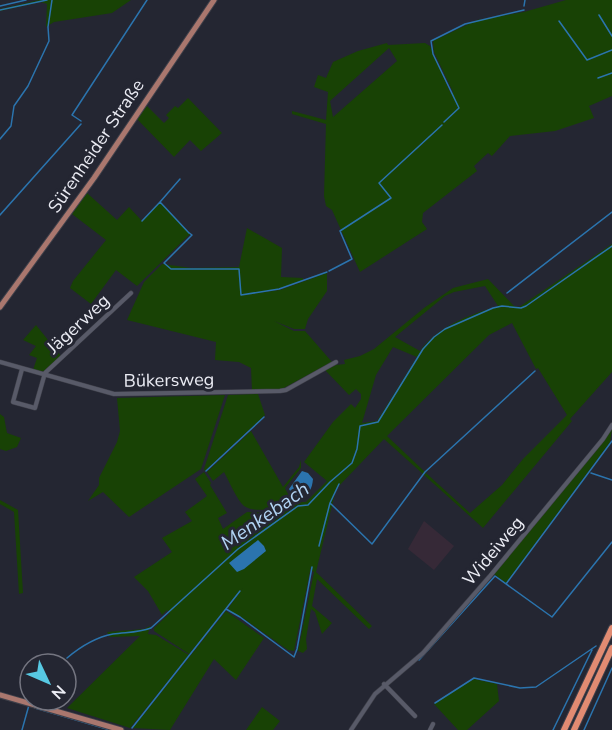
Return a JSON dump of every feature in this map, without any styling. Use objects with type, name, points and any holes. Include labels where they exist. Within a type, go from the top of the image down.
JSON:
[{"type":"highway","points":[[564,730],[612,628]]},
{"type":"highway","points":[[574,730],[612,648]]},
{"type":"main road","name":"Sürenheider Straße","points":[[0,307],[94,178],[214,0]]},
{"type":"main road","points":[[0,695],[120,730]]},
{"type":"street","name":"Jägerweg","points":[[45,375],[131,293]]},
{"type":"street","name":"Bükersweg","points":[[0,362],[121,395],[275,392],[286,390],[336,362]]},
{"type":"street","points":[[22,369],[13,402],[33,408],[36,406],[45,375]]},
{"type":"street","name":"Wideiweg","points":[[351,730],[384,684],[423,653],[490,576],[612,425]]},
{"type":"street","points":[[384,684],[415,716]]},
{"type":"street","points":[[430,730],[433,724]]},
{"type":"shaded area","points":[[424,521],[454,546],[434,570],[408,549]]},
{"type":"green space","points":[[39,0],[131,0],[112,13],[54,22],[46,27],[47,4],[41,2],[0,11],[0,9]]},
{"type":"green space","points":[[566,0],[612,0],[612,96],[589,106],[594,118],[555,131],[510,136],[492,156],[488,153],[474,166],[477,171],[423,213],[422,222],[427,229],[360,272],[332,210],[326,206],[324,196],[326,124],[292,114],[292,111],[326,120],[328,92],[314,87],[318,75],[326,78],[333,62],[358,51],[387,43],[388,45],[425,43],[430,46],[451,94],[453,92],[434,52],[433,41],[477,20],[524,12]],"holes":[[[389,48],[397,61],[333,117],[330,101]]]},
{"type":"green space","points":[[188,98],[222,133],[201,151],[190,140],[174,157],[137,119],[147,106],[164,123],[169,118],[166,115]]},
{"type":"green space","points":[[87,193],[117,220],[129,207],[142,221],[160,202],[190,234],[137,286],[116,270],[91,304],[70,288],[106,240],[72,214]]},
{"type":"green space","points":[[247,228],[282,248],[281,277],[303,278],[303,280],[279,289],[242,295],[280,290],[327,273],[327,291],[308,319],[305,329],[294,329],[274,321],[294,331],[305,331],[332,362],[282,389],[252,390],[251,368],[239,362],[215,360],[216,342],[127,320],[144,282],[162,264],[192,268],[239,267]]},
{"type":"green space","points":[[612,244],[612,372],[570,419],[572,421],[483,528],[424,475],[426,473],[470,513],[502,485],[523,459],[567,415],[538,368],[536,369],[512,323],[489,335],[387,436],[425,472],[423,474],[384,439],[336,489],[316,572],[372,626],[369,629],[317,579],[312,606],[332,623],[322,634],[315,612],[311,609],[306,639],[307,649],[303,653],[298,651],[314,572],[311,566],[294,651],[288,650],[240,616],[229,611],[229,607],[243,588],[189,654],[154,631],[154,628],[170,613],[167,610],[162,615],[148,591],[134,577],[172,552],[162,538],[192,521],[185,512],[207,496],[195,479],[204,472],[211,483],[210,485],[227,513],[218,518],[223,529],[247,512],[281,515],[273,510],[244,506],[224,472],[213,481],[207,472],[251,431],[283,487],[299,467],[301,460],[301,468],[285,488],[292,502],[306,502],[327,481],[304,462],[333,422],[351,404],[355,408],[361,399],[361,394],[356,389],[349,395],[325,370],[345,364],[344,360],[374,349],[424,308],[453,288],[488,279],[514,306],[519,307]],"holes":[[[485,286],[498,306],[455,322],[427,342],[420,351],[395,337],[445,296]],[[393,347],[417,357],[377,421],[362,423],[376,375]]]},
{"type":"green space","points":[[36,325],[61,356],[42,373],[33,370],[37,358],[29,355],[36,346],[23,340]]},
{"type":"green space","points":[[258,394],[265,415],[205,471],[228,395]]},
{"type":"green space","points":[[225,395],[201,469],[129,517],[103,492],[88,501],[99,485],[99,478],[117,442],[120,431],[117,398]]},
{"type":"green space","points":[[0,414],[4,417],[7,433],[21,438],[17,447],[6,451],[0,449]]},
{"type":"green space","points":[[612,429],[610,442],[506,583],[494,574]]},
{"type":"green space","points":[[0,500],[18,510],[23,593],[19,594],[14,512],[0,504]]},
{"type":"green space","points":[[226,611],[264,638],[236,680],[214,659],[170,730],[133,728]]},
{"type":"green space","points":[[150,626],[148,634],[156,635],[189,655],[130,728],[78,711],[78,697],[140,636],[110,637],[107,632],[144,629]]},
{"type":"green space","points":[[474,679],[497,684],[499,701],[467,730],[458,730],[434,704]]},
{"type":"green space","points":[[262,707],[280,721],[273,730],[246,730]]},
{"type":"water","points":[[302,471],[308,473],[313,479],[309,491],[299,498],[289,489]]},
{"type":"water","points":[[258,540],[266,551],[237,572],[229,563]]},
{"type":"waterway","points":[[0,6],[26,0]]},
{"type":"waterway","points":[[0,10],[47,0]]},
{"type":"waterway","points":[[0,139],[11,126],[14,106],[28,86],[49,41],[48,27],[52,0]]},
{"type":"waterway","points":[[81,121],[72,115],[147,0]]},
{"type":"waterway","points":[[524,6],[525,0]]},
{"type":"waterway","points":[[444,122],[459,108],[433,54],[431,41],[465,24],[524,10]]},
{"type":"waterway","points":[[599,15],[612,36]]},
{"type":"waterway","points":[[559,21],[587,60],[612,50]]},
{"type":"waterway","points":[[598,78],[612,73]]},
{"type":"waterway","points":[[0,215],[81,124]]},
{"type":"waterway","points":[[329,271],[352,259],[340,231],[391,198],[379,183],[442,125]]},
{"type":"waterway","points":[[180,179],[160,202],[189,233]]},
{"type":"waterway","points":[[142,221],[160,202]]},
{"type":"waterway","points":[[507,293],[612,212]]},
{"type":"waterway","points":[[188,232],[192,235],[164,263],[171,269],[239,269],[241,295],[279,289],[327,272]]},
{"type":"waterway","name":"Menkebach","points":[[75,652],[101,637],[151,628],[238,549],[298,506],[308,505],[352,463],[357,449],[360,426],[378,422],[423,349],[434,337],[445,329],[493,308],[526,306],[612,246]]},
{"type":"waterway","points":[[330,503],[372,544],[425,472],[535,371]]},
{"type":"waterway","points":[[206,471],[264,417]]},
{"type":"waterway","points":[[506,584],[612,441]]},
{"type":"waterway","points":[[591,473],[612,480]]},
{"type":"waterway","points":[[319,546],[330,503],[339,484]]},
{"type":"waterway","points":[[419,660],[495,576],[552,617],[612,542]]},
{"type":"waterway","points":[[226,609],[294,657],[312,567]]},
{"type":"waterway","points":[[132,728],[240,591]]},
{"type":"waterway","points":[[435,703],[474,678],[520,688],[536,687],[596,646]]},
{"type":"waterway","points":[[553,730],[592,650]]},
{"type":"waterway","points":[[584,730],[612,668]]},
{"type":"waterway","name":"Menkebach","points":[[22,730],[27,712]]},
{"type":"waterway","points":[[49,712],[110,730]]}]
